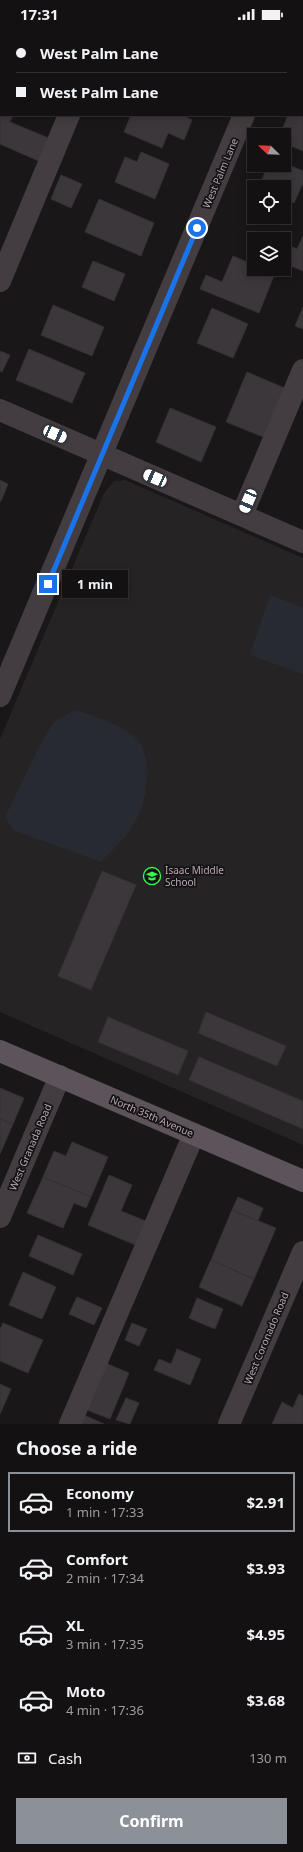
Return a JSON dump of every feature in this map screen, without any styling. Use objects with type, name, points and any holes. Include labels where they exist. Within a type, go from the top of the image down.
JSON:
[{"type":"main road","name":"North 35th Avenue","points":[[0,1051],[303,1181]]},
{"type":"street","points":[[0,281],[69,116]]},
{"type":"street","name":"West Palm Lane","points":[[0,696],[103,455],[244,116]]},
{"type":"street","points":[[242,515],[303,370]]},
{"type":"street","points":[[0,410],[303,542]]},
{"type":"street","name":"West Granada Road","points":[[0,1217],[60,1076]]},
{"type":"street","points":[[70,1424],[194,1134]]},
{"type":"street","name":"West Coronado Road","points":[[229,1424],[303,1252]]},
{"type":"shaded area","name":"Isaac Middle School","points":[[125,480],[303,558],[303,1145],[0,1012],[0,739],[104,493],[114,481]]},
{"type":"shaded area","points":[[270,595],[303,607],[303,674],[250,655]]},
{"type":"shaded area","points":[[75,710],[90,714],[118,726],[131,734],[139,743],[145,754],[147,781],[141,808],[130,830],[101,862],[13,830],[5,817],[38,748],[54,722]]},
{"type":"building","points":[[0,116],[13,116],[10,122],[51,139],[41,162],[0,144]]},
{"type":"building","points":[[131,116],[183,116],[192,120],[184,140],[168,133],[162,148],[124,132]]},
{"type":"building","points":[[288,116],[303,116],[303,151],[291,146],[291,128],[283,128]]},
{"type":"building","points":[[141,152],[169,164],[155,199],[115,182],[125,157],[137,162]]},
{"type":"building","points":[[291,166],[303,171],[303,183],[294,203],[291,202],[291,180],[262,180],[265,172],[291,172]]},
{"type":"building","points":[[61,175],[82,184],[71,208],[51,199]]},
{"type":"building","points":[[99,199],[154,223],[141,256],[85,232]]},
{"type":"building","points":[[303,236],[303,271],[291,266],[291,246],[297,249]]},
{"type":"building","points":[[233,256],[247,262],[247,276],[274,276],[259,313],[200,289],[206,275],[222,282]]},
{"type":"building","points":[[93,261],[125,274],[114,301],[82,287]]},
{"type":"building","points":[[53,305],[104,327],[92,356],[41,335]]},
{"type":"building","points":[[303,307],[303,329],[295,326]]},
{"type":"building","points":[[212,308],[248,324],[233,358],[197,343]]},
{"type":"building","points":[[29,349],[85,373],[72,403],[16,380]]},
{"type":"building","points":[[0,351],[10,355],[2,372],[0,371]]},
{"type":"building","points":[[247,372],[287,389],[266,438],[226,422]]},
{"type":"building","points":[[170,408],[216,427],[201,462],[156,442]]},
{"type":"building","points":[[0,480],[8,484],[1,501],[0,501]]},
{"type":"building","points":[[102,871],[136,885],[91,990],[58,976]]},
{"type":"building","points":[[206,1012],[286,1046],[277,1066],[198,1033]]},
{"type":"building","points":[[108,1017],[188,1051],[178,1075],[98,1042]]},
{"type":"building","points":[[199,1057],[303,1101],[303,1129],[189,1080]]},
{"type":"building","points":[[0,1088],[24,1098],[13,1124],[0,1119]]},
{"type":"building","points":[[0,1119],[13,1124],[0,1154]]},
{"type":"building","points":[[72,1142],[108,1157],[91,1197],[43,1177],[54,1151],[66,1156]]},
{"type":"building","points":[[109,1175],[132,1185],[121,1211],[148,1222],[138,1246],[88,1225]]},
{"type":"building","points":[[43,1177],[91,1197],[86,1208],[74,1203],[63,1228],[27,1213]]},
{"type":"building","points":[[238,1197],[263,1208],[258,1221],[232,1210]]},
{"type":"building","points":[[232,1210],[276,1228],[254,1279],[211,1260]]},
{"type":"building","points":[[38,1235],[82,1254],[73,1275],[29,1256]]},
{"type":"building","points":[[211,1260],[254,1279],[242,1306],[199,1287]]},
{"type":"building","points":[[23,1272],[56,1287],[42,1319],[9,1305]]},
{"type":"building","points":[[77,1297],[102,1308],[94,1325],[69,1314]]},
{"type":"building","points":[[197,1298],[223,1309],[215,1329],[189,1318]]},
{"type":"building","points":[[3,1323],[43,1340],[28,1373],[0,1361],[0,1329]]},
{"type":"building","points":[[132,1323],[147,1329],[139,1346],[125,1340]]},
{"type":"building","points":[[177,1349],[201,1359],[190,1385],[154,1370],[159,1359],[171,1364]]},
{"type":"building","points":[[105,1363],[129,1373],[110,1419],[87,1410]]},
{"type":"building","points":[[0,1384],[11,1389],[0,1414]]},
{"type":"building","points":[[299,1394],[303,1396],[303,1424],[272,1424],[282,1402],[293,1408]]},
{"type":"building","points":[[126,1398],[139,1403],[130,1424],[116,1420]]},
{"type":"building","points":[[84,1415],[104,1424],[80,1424]]},
{"type":"place","name":"Isaac Middle School","points":[[152,876]]},
{"type":"route","points":[[48,584],[197,228]]}]
